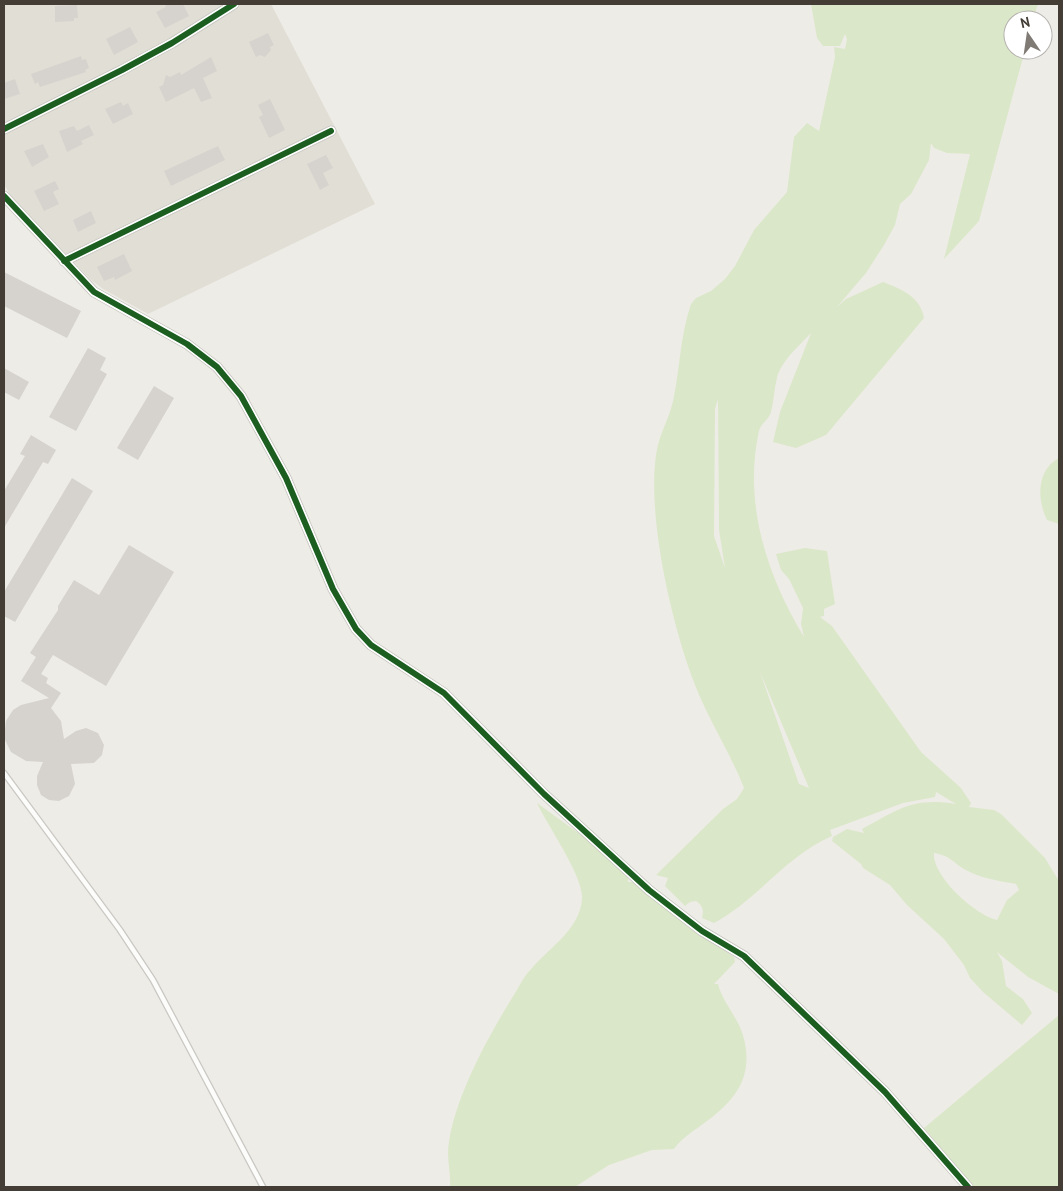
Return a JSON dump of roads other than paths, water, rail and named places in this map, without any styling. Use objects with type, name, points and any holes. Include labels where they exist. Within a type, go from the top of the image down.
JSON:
[{"type":"street","points":[[4,129],[172,43],[234,4]]},
{"type":"street","points":[[64,261],[331,131]]},
{"type":"street","points":[[4,196],[94,292],[187,344],[217,367],[241,396],[286,478],[333,589],[356,629],[371,645],[444,693],[544,794],[650,890],[702,931],[744,956],[885,1092],[968,1187]]},
{"type":"lane","points":[[4,773],[120,930],[153,980],[262,1187]]}]
